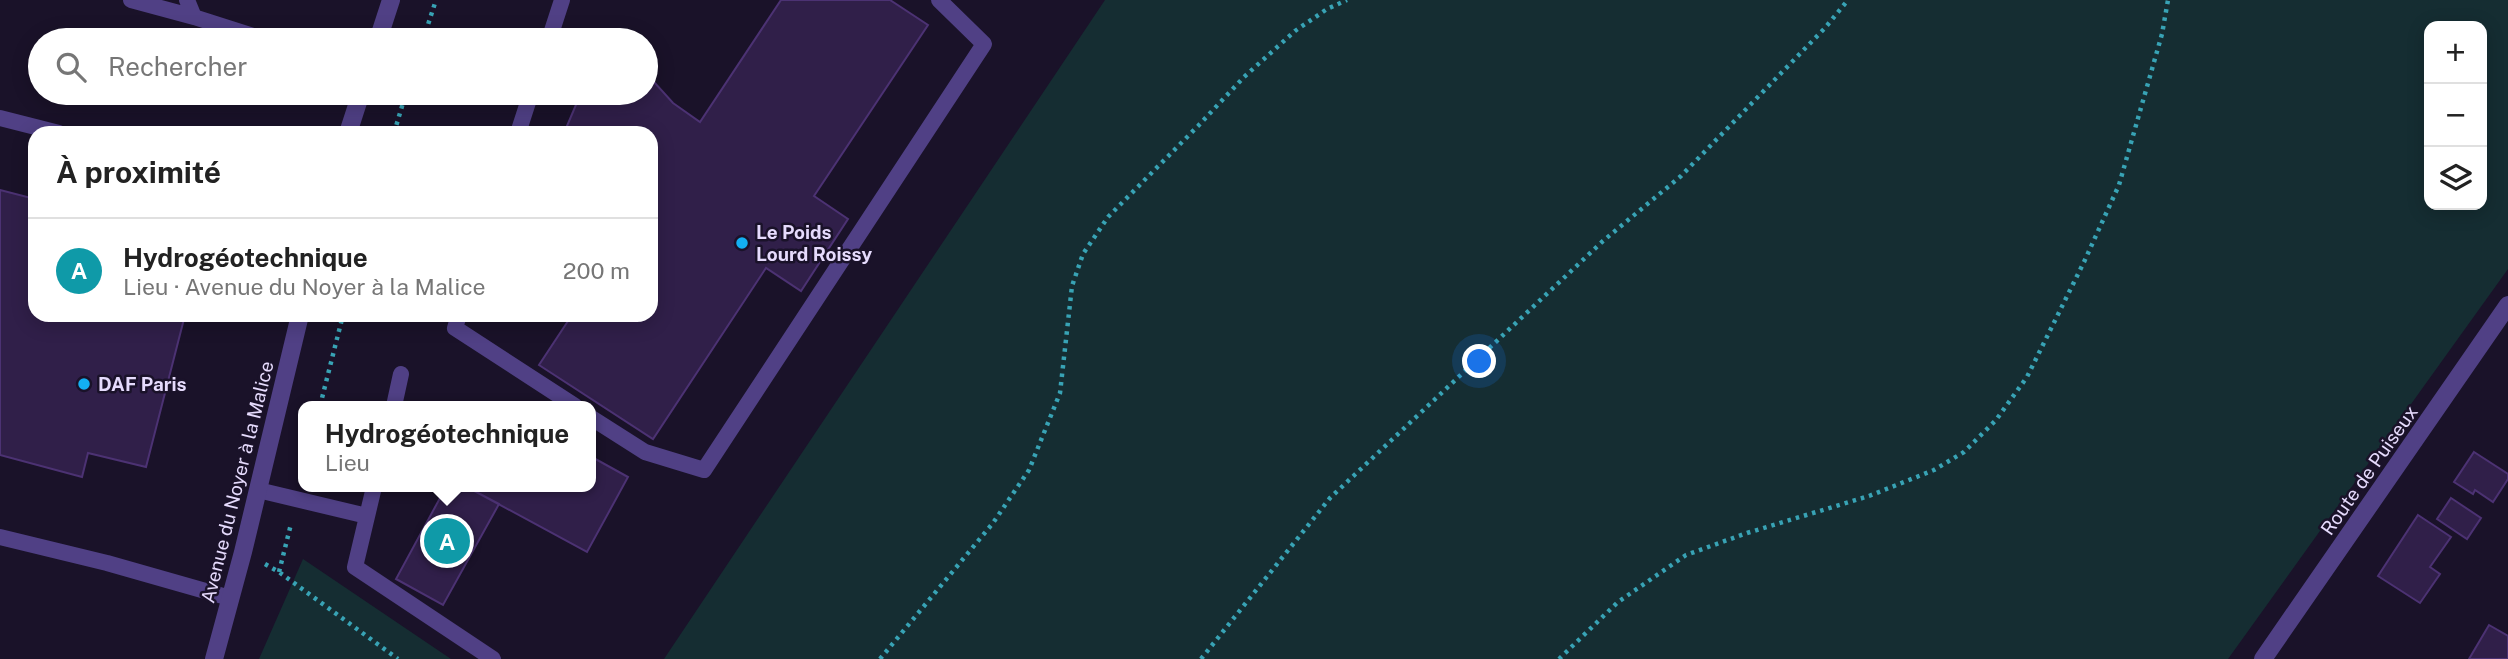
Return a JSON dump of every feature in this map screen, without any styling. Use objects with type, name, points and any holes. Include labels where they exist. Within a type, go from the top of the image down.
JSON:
[{"type":"street","points":[[382,28],[391,0]]},
{"type":"street","points":[[350,126],[357,105]]},
{"type":"street","name":"Route de Puiseux","points":[[2263,659],[2508,305]]},
{"type":"street","name":"Avenue du Noyer à la Malice","points":[[214,659],[243,552],[298,322]]},
{"type":"lane","points":[[131,0],[228,28]]},
{"type":"lane","points":[[187,0],[194,17]]},
{"type":"lane","points":[[553,28],[562,0]]},
{"type":"lane","points":[[596,421],[645,452],[704,470],[984,44],[939,0]]},
{"type":"lane","points":[[520,126],[527,105]]},
{"type":"lane","points":[[0,118],[31,126]]},
{"type":"lane","points":[[457,322],[455,328],[567,401]]},
{"type":"lane","points":[[395,401],[401,374]]},
{"type":"lane","points":[[258,490],[367,516]]},
{"type":"lane","points":[[373,492],[355,567],[493,659]]},
{"type":"lane","points":[[0,537],[107,563],[230,598]]},
{"type":"path","points":[[427,28],[436,0]]},
{"type":"path","points":[[880,659],[993,523],[1029,470],[1059,393],[1072,286],[1083,254],[1108,216],[1244,76],[1295,31],[1326,9],[1347,0]]},
{"type":"path","points":[[1201,659],[1330,498],[1603,241],[1681,176],[1825,28],[1848,0]]},
{"type":"path","points":[[1559,659],[1618,602],[1686,555],[1747,533],[1869,496],[1934,470],[1964,452],[1996,420],[2027,377],[2119,186],[2162,34],[2168,0]]},
{"type":"path","points":[[396,126],[402,105]]},
{"type":"path","points":[[321,401],[341,322]]},
{"type":"path","points":[[243,552],[279,572],[398,659]]},
{"type":"green space","points":[[1105,0],[2508,0],[2508,269],[2228,659],[664,659]]},
{"type":"green space","points":[[303,559],[451,659],[259,659]]},
{"type":"building","name":"Le Poids Lourd Roissy","points":[[781,0],[890,0],[928,25],[814,196],[848,219],[801,291],[766,268],[653,439],[539,365],[567,322],[658,322],[658,126],[567,126],[576,105],[658,105],[658,86],[673,103],[700,122]]},
{"type":"building","name":"DAF Paris","points":[[0,190],[28,197],[28,322],[183,322],[146,467],[88,453],[82,477],[0,455]]},
{"type":"building","points":[[2474,452],[2508,474],[2508,479],[2493,502],[2475,490],[2473,494],[2454,482]]},
{"type":"building","points":[[596,459],[628,477],[587,552],[476,492],[596,492]]},
{"type":"building","points":[[443,492],[476,492],[499,504],[443,605],[396,579]]},
{"type":"building","points":[[2451,498],[2481,518],[2467,539],[2437,519]]},
{"type":"building","points":[[2418,515],[2451,537],[2430,567],[2440,574],[2420,603],[2378,576]]},
{"type":"building","points":[[2489,625],[2508,636],[2508,659],[2469,659]]},
{"type":"place","name":"Le Poids Lourd Roissy","points":[[742,243]]},
{"type":"place","name":"DAF Paris","points":[[84,384]]},
{"type":"place","name":"Hydrogéotechnique","points":[[447,541]]}]
